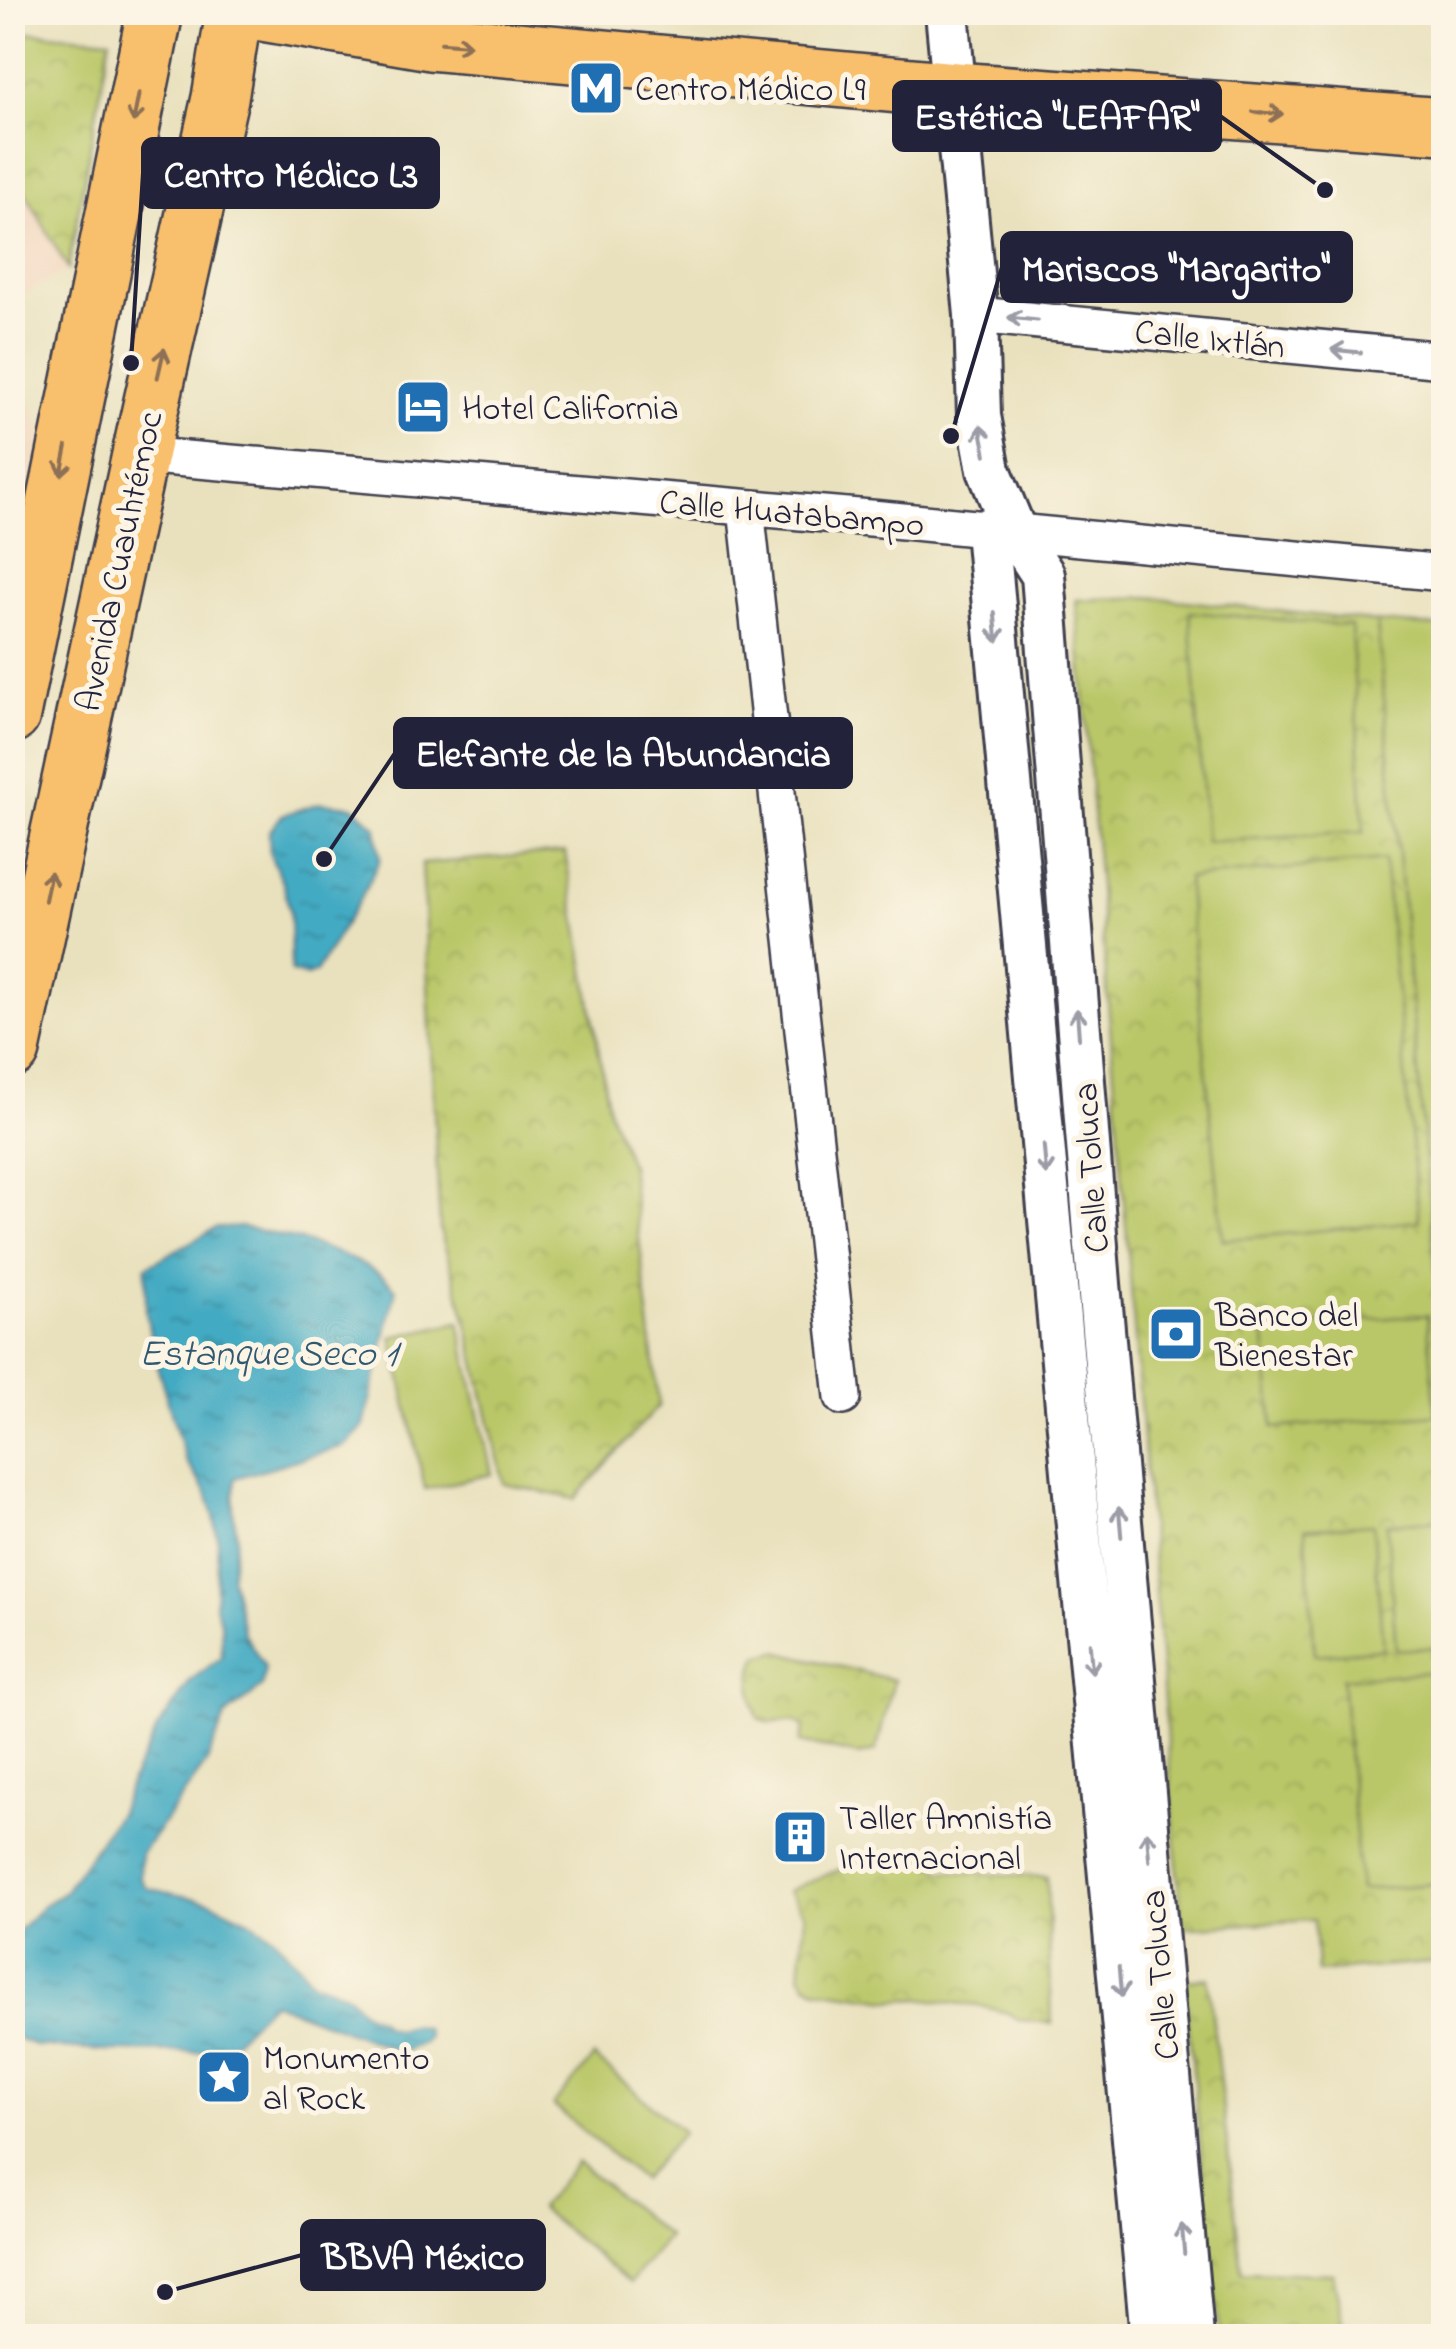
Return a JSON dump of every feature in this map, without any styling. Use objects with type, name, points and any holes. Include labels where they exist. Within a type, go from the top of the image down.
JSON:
[{"type":"main road","name":"Avenida Cuauhtémoc","points":[[12,715],[155,12]]},
{"type":"main road","name":"Avenida Cuauhtémoc","points":[[12,1050],[220,98],[234,12]]},
{"type":"main road","points":[[256,12],[430,42],[955,90],[1444,126]]},
{"type":"street","name":"Calle Toluca","points":[[946,12],[976,315],[979,416],[1001,531],[1043,575],[1097,1264],[1116,1718],[1152,2336]]},
{"type":"street","name":"Calle Ixtlán","points":[[976,315],[1444,360]]},
{"type":"street","name":"Calle Huatabampo","points":[[140,456],[1444,573]]},
{"type":"street","points":[[746,508],[843,1396]]},
{"type":"street","name":"Calle Toluca","points":[[1116,1718],[1192,2336]]},
{"type":"shaded area","points":[[12,170],[68,269],[13,301],[12,301]]},
{"type":"shaded area","points":[[13,369],[42,431],[13,569]]},
{"type":"green space","points":[[13,31],[110,39],[68,269],[13,170]]},
{"type":"green space","points":[[1149,597],[1377,622],[1443,1347],[1443,1962],[1317,1972],[1314,1920],[1182,1928],[1076,600]]},
{"type":"green space","points":[[1190,612],[1351,626],[1364,832],[1206,842]]},
{"type":"green space","points":[[1377,622],[1443,627],[1443,1347]]},
{"type":"green space","points":[[565,852],[609,1111],[630,1164],[659,1405],[575,1499],[504,1484],[464,1311],[440,1230],[422,864]]},
{"type":"green space","points":[[1384,860],[1419,1221],[1223,1240],[1187,878]]},
{"type":"green space","points":[[1427,1315],[1436,1415],[1273,1428],[1264,1328]]},
{"type":"green space","points":[[459,1322],[492,1474],[425,1489],[392,1337]]},
{"type":"green space","points":[[1443,1520],[1443,1647],[1396,1650],[1387,1524]]},
{"type":"green space","points":[[1373,1524],[1383,1649],[1315,1655],[1305,1529]]},
{"type":"green space","points":[[777,1651],[894,1680],[876,1751],[858,1755],[800,1742],[804,1727],[798,1723],[758,1718],[752,1694],[753,1669],[760,1655]]},
{"type":"green space","points":[[1443,1671],[1443,1883],[1360,1890],[1342,1679]]},
{"type":"green space","points":[[918,1857],[942,1871],[1047,1877],[1052,2023],[1018,2020],[984,2007],[926,1999],[889,2000],[818,1990],[807,1984],[800,1975],[805,1914],[788,1891],[859,1861]]},
{"type":"green space","points":[[1208,1978],[1242,2272],[1333,2274],[1346,2336],[1219,2336],[1184,1980]]},
{"type":"green space","points":[[594,2057],[683,2132],[642,2180],[553,2105]]},
{"type":"green space","points":[[577,2162],[668,2237],[630,2283],[539,2208]]},
{"type":"water","points":[[320,803],[353,806],[376,827],[380,859],[316,972],[307,976],[291,972],[290,912],[270,855],[269,832],[282,815]]},
{"type":"water","name":"Estanque Seco 1","points":[[241,1227],[302,1241],[346,1257],[383,1277],[396,1289],[364,1426],[345,1446],[235,1478],[233,1510],[237,1536],[231,1576],[244,1634],[265,1667],[262,1687],[226,1715],[207,1762],[141,1854],[140,1878],[147,1888],[211,1902],[248,1919],[274,1937],[313,1982],[346,1994],[384,2026],[396,2030],[413,2025],[425,2028],[428,2037],[401,2052],[272,2002],[233,2042],[197,2052],[36,2046],[13,2036],[12,1942],[44,1905],[65,1891],[119,1812],[158,1728],[191,1680],[222,1657],[221,1624],[215,1606],[218,1541],[214,1517],[207,1493],[186,1461],[154,1356],[146,1312],[146,1267],[216,1228]]},
{"type":"place","name":"Centro Médico L9","points":[[596,88]]},
{"type":"place","name":"Estética \"LEAFAR\"","points":[[1325,190]]},
{"type":"place","name":"Centro Médico L3","points":[[131,363]]},
{"type":"place","name":"Hotel California","points":[[423,407]]},
{"type":"place","name":"Mariscos \"Margarito\"","points":[[951,436]]},
{"type":"place","name":"Elefante de la Abundancia","points":[[324,859]]},
{"type":"place","name":"Banco del Bienestar","points":[[1176,1334]]},
{"type":"place","name":"Taller Amnistía Internacional","points":[[800,1837]]},
{"type":"place","name":"Monumento al Rock","points":[[224,2077]]},
{"type":"place","name":"BBVA México","points":[[165,2292]]}]
